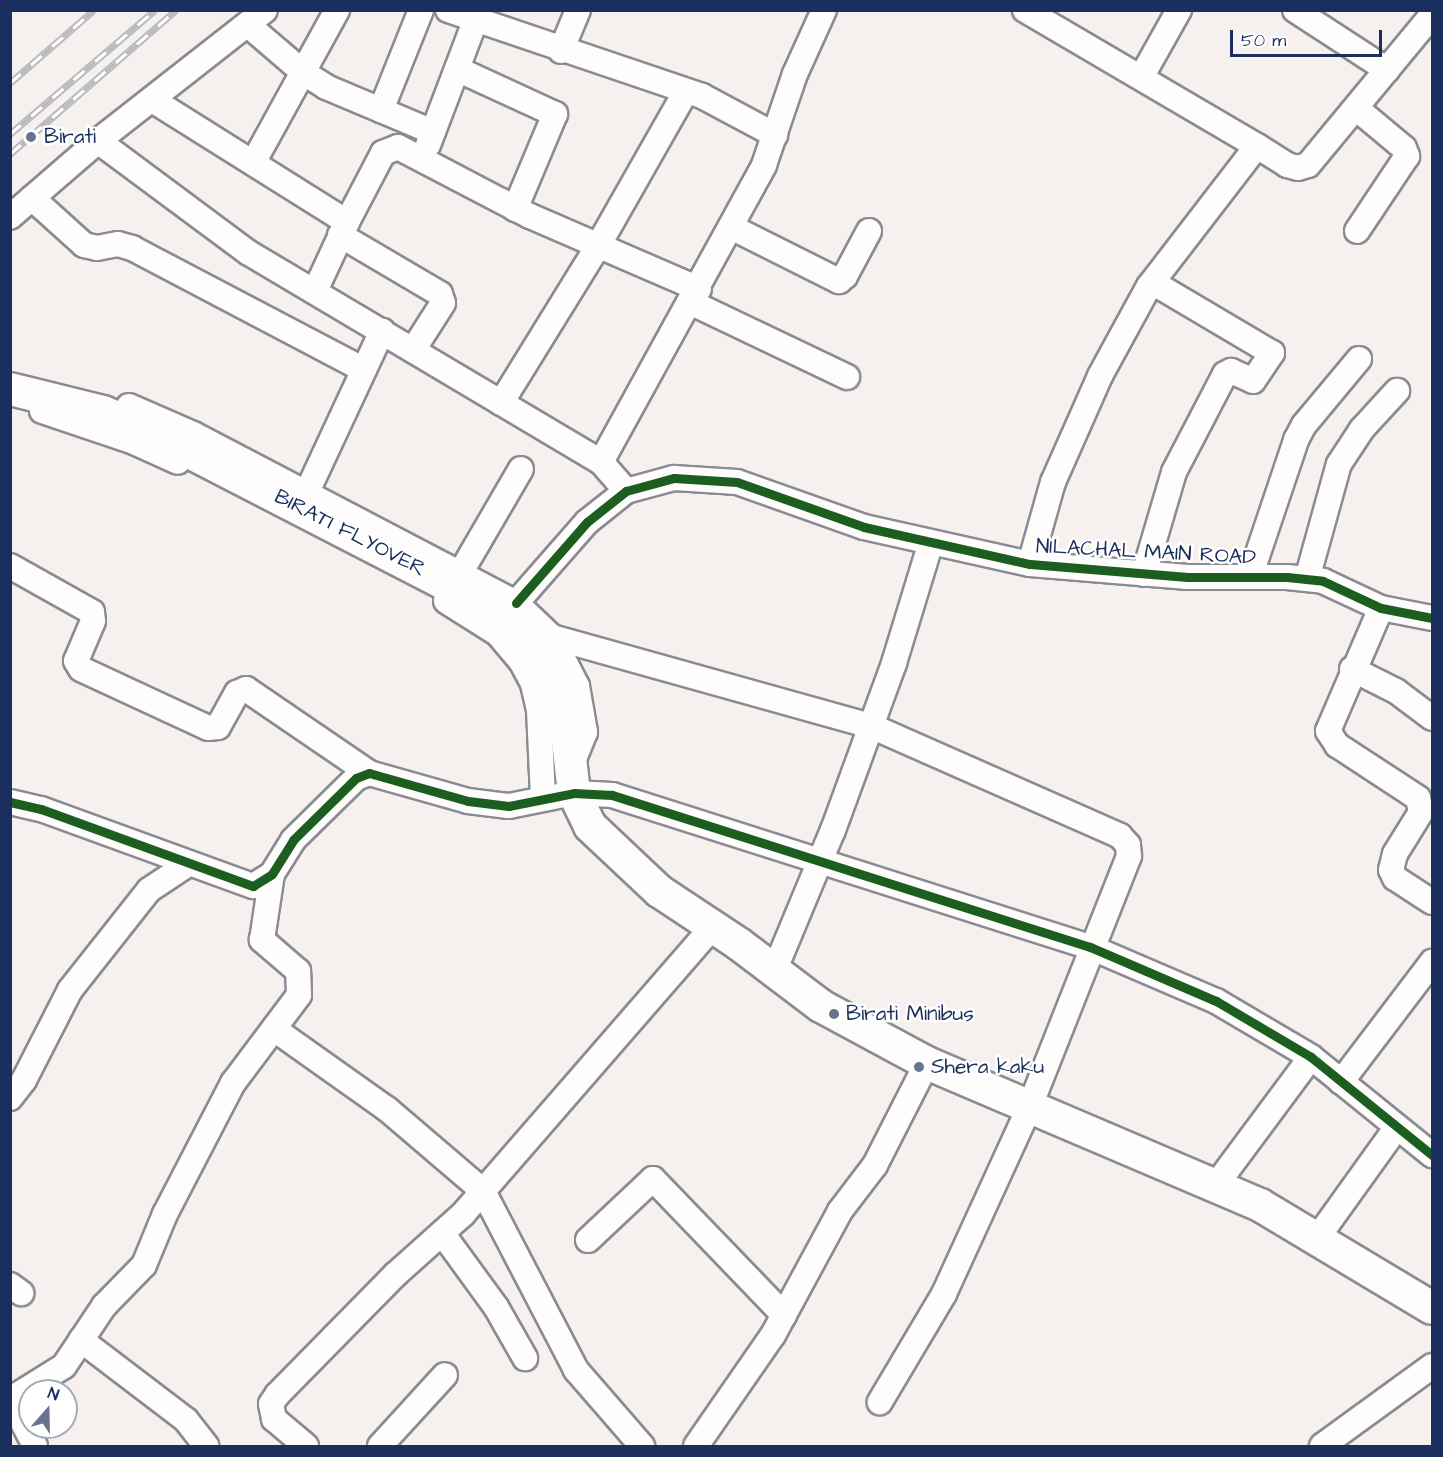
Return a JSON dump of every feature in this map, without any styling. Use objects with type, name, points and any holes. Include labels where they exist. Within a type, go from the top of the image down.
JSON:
[{"type":"main road","name":"BIRATI FLYOVER","points":[[10,389],[103,412],[145,429],[482,602],[503,618],[535,652],[556,691],[567,731],[573,779],[584,817],[607,845],[659,891],[775,969],[852,1025],[927,1063],[1030,1106],[1166,1168],[1216,1185],[1318,1237],[1432,1308]]},
{"type":"street","points":[[253,163],[337,10]]},
{"type":"street","points":[[381,110],[421,10]]},
{"type":"street","points":[[448,10],[561,51],[713,101],[775,135]]},
{"type":"street","points":[[561,51],[578,10]]},
{"type":"street","points":[[601,462],[731,227],[775,135],[795,74],[824,10]]},
{"type":"street","points":[[1025,10],[1059,19],[1142,76],[1287,165],[1298,168],[1308,165],[1432,15]]},
{"type":"street","points":[[1142,76],[1179,10]]},
{"type":"street","points":[[1295,10],[1387,70]]},
{"type":"street","points":[[10,217],[98,141],[154,101],[256,18],[304,73],[350,99],[433,132]]},
{"type":"street","points":[[422,160],[475,21]]},
{"type":"street","points":[[457,69],[555,114],[515,209]]},
{"type":"street","points":[[501,403],[598,246],[686,91]]},
{"type":"street","points":[[154,101],[253,163],[440,294],[443,303],[413,350]]},
{"type":"street","points":[[1356,108],[1404,148],[1407,156],[1357,231]]},
{"type":"street","points":[[98,141],[249,253],[601,462],[626,491]]},
{"type":"street","points":[[1030,564],[1053,482],[1100,376],[1152,282],[1257,146]]},
{"type":"street","points":[[315,291],[344,228],[387,148],[398,147],[515,209],[598,246],[847,377]]},
{"type":"street","points":[[32,198],[84,245],[97,248],[118,244],[132,248],[364,370]]},
{"type":"street","points":[[731,227],[839,281],[869,231]]},
{"type":"street","points":[[1144,574],[1174,472],[1225,374],[1231,371],[1253,381],[1272,353],[1152,282]]},
{"type":"street","points":[[307,492],[382,331]]},
{"type":"street","points":[[1250,577],[1296,440],[1304,425],[1359,359]]},
{"type":"street","points":[[10,376],[97,396],[147,413],[307,492],[516,603],[552,637],[577,686],[585,732],[573,779],[543,797],[509,806],[468,801],[369,773],[246,689],[237,693],[218,727],[208,728],[81,669],[76,661],[93,621],[92,612],[10,566]]},
{"type":"street","points":[[1307,579],[1339,464],[1362,429],[1397,391]]},
{"type":"street","points":[[10,400],[163,455],[486,624],[510,646],[533,684],[539,710],[543,797]]},
{"type":"street","points":[[461,572],[521,469]]},
{"type":"street","name":"NILACHAL MAIN ROAD","points":[[516,603],[587,522],[626,491],[674,478],[737,482],[829,517],[930,545],[1030,564],[1144,574],[1323,581],[1381,608],[1432,618]]},
{"type":"street","points":[[775,969],[821,862],[871,726],[930,545]]},
{"type":"street","points":[[1381,608],[1331,720],[1330,738],[1418,798],[1421,812],[1395,854],[1391,870],[1395,878],[1432,902]]},
{"type":"street","points":[[552,637],[871,726],[1120,836],[1128,845],[1129,856],[1090,946],[1030,1106],[944,1294],[880,1402]]},
{"type":"street","points":[[1352,669],[1396,691],[1432,718]]},
{"type":"street","points":[[35,1446],[11,1399],[64,1366],[104,1306],[144,1265],[165,1214],[233,1083],[299,995],[302,981],[298,971],[262,940],[272,874],[293,840],[356,778],[369,773]]},
{"type":"street","points":[[573,779],[612,795],[1090,946],[1215,1001],[1311,1057],[1432,1155]]},
{"type":"street","points":[[10,802],[41,809],[253,886],[272,874]]},
{"type":"street","points":[[10,1098],[24,1080],[70,990],[149,890],[189,864]]},
{"type":"street","points":[[306,1446],[274,1419],[271,1404],[483,1191],[713,926]]},
{"type":"street","points":[[1341,1082],[1432,962]]},
{"type":"street","points":[[274,1029],[387,1109],[483,1191],[576,1370],[642,1446]]},
{"type":"street","points":[[1216,1185],[1311,1057]]},
{"type":"street","points":[[696,1446],[784,1314],[840,1211],[875,1165],[927,1063]]},
{"type":"street","points":[[1318,1237],[1397,1127]]},
{"type":"street","points":[[588,1240],[653,1179],[784,1314]]},
{"type":"street","points":[[442,1233],[496,1307],[525,1358]]},
{"type":"street","points":[[81,1340],[186,1420],[206,1446]]},
{"type":"street","points":[[1322,1446],[1432,1366]]},
{"type":"street","points":[[380,1446],[445,1375]]},
{"type":"railway","points":[[10,83],[94,10]]},
{"type":"railway","points":[[10,134],[155,10]]},
{"type":"railway","points":[[10,154],[176,10]]},
{"type":"cycle path","points":[[516,603],[587,522],[626,491],[674,478],[737,482],[864,527],[1030,564],[1187,577],[1287,577],[1323,581],[1381,608],[1432,618]]},
{"type":"cycle path","points":[[10,802],[41,809],[253,886],[272,874],[293,840],[356,778],[369,773],[468,801],[509,806],[574,793],[612,795],[1090,947],[1216,1001],[1311,1057],[1432,1155]]},
{"type":"place","name":"Birati","points":[[31,137]]},
{"type":"place","name":"Birati Minibus","points":[[834,1014]]},
{"type":"place","name":"Shera kaku","points":[[919,1067]]}]
